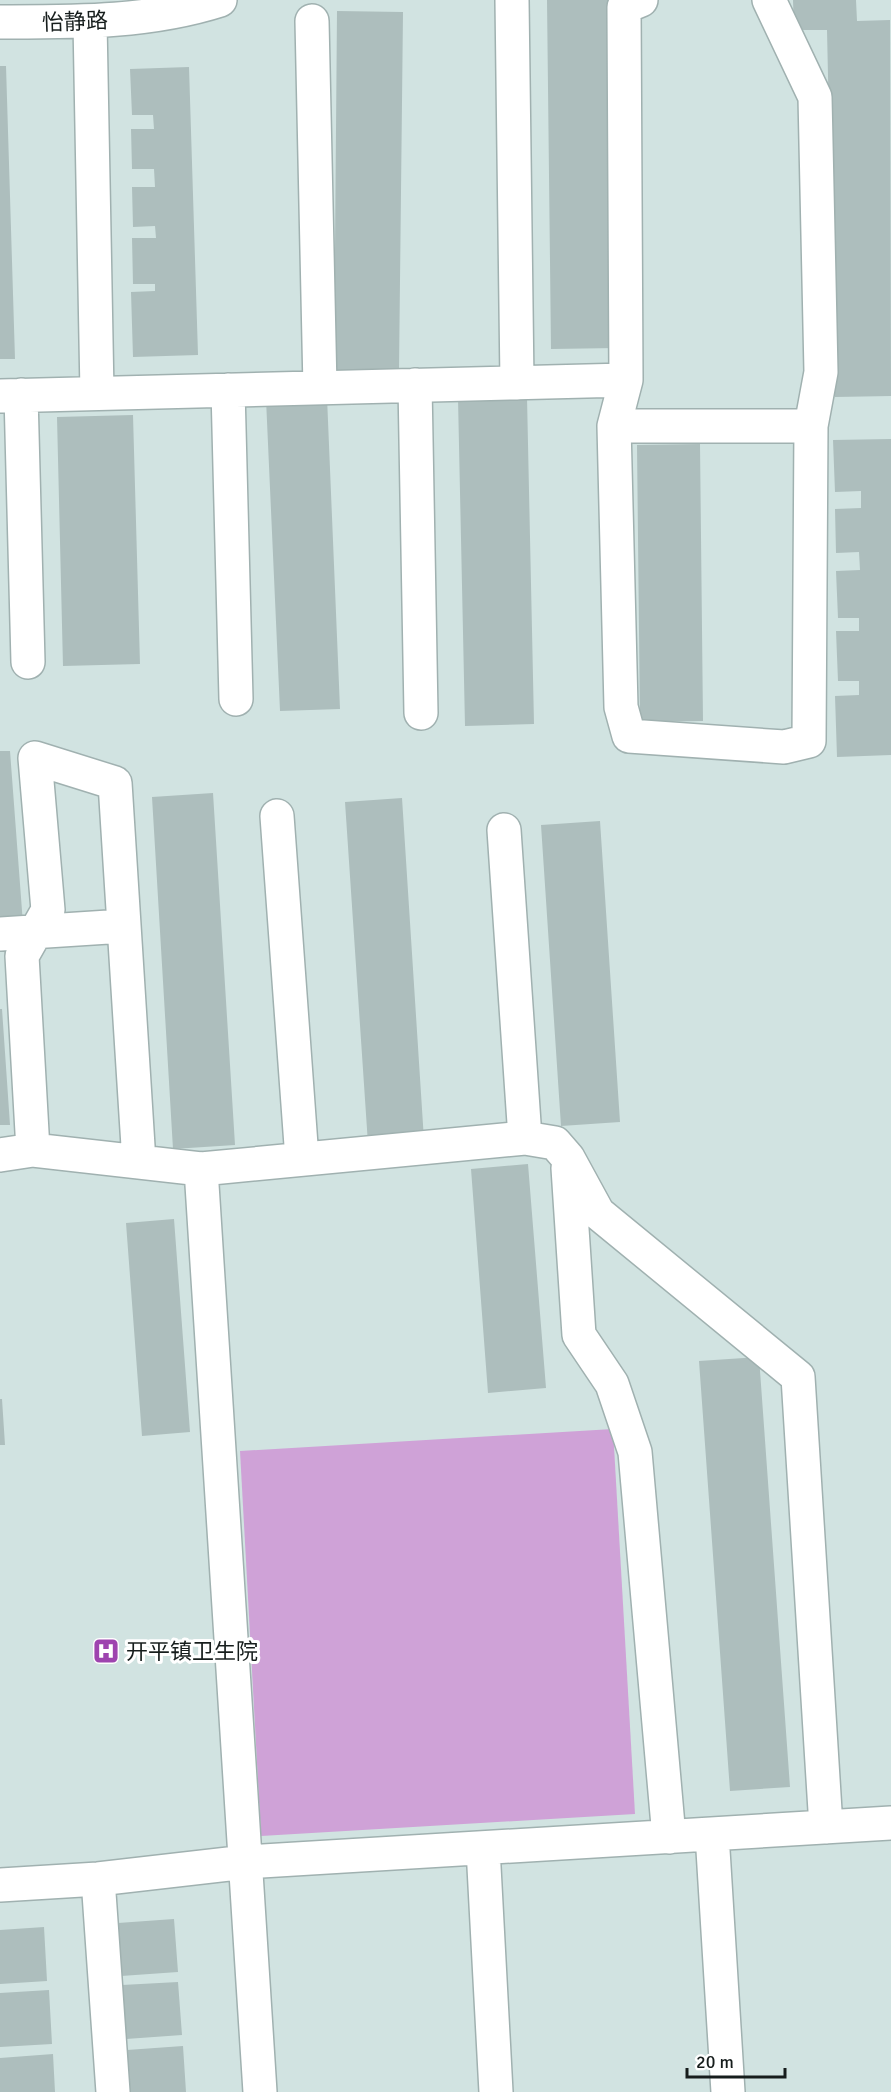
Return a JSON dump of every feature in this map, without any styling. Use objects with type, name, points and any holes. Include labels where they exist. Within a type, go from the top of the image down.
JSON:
[{"type":"street","name":"怡静路","points":[[20,15],[90,22],[162,14],[220,0]]},
{"type":"street","points":[[512,0],[517,383]]},
{"type":"street","points":[[641,0],[624,7],[626,380],[614,426],[621,707],[629,736],[784,747],[809,741],[811,426],[821,372],[815,98],[769,0]]},
{"type":"street","points":[[312,21],[320,388]]},
{"type":"street","points":[[90,22],[98,393]]},
{"type":"street","points":[[28,662],[11,396],[626,380]]},
{"type":"street","points":[[415,385],[422,713]]},
{"type":"street","points":[[228,390],[236,699]]},
{"type":"street","points":[[614,426],[811,426]]},
{"type":"street","points":[[33,1150],[22,956],[48,910],[35,758],[115,783],[139,1162]]},
{"type":"street","points":[[277,816],[302,1159]]},
{"type":"street","points":[[504,830],[525,1138]]},
{"type":"street","points":[[0,934],[124,926]]},
{"type":"street","points":[[0,1155],[33,1150],[201,1169],[525,1138],[555,1143],[568,1158],[598,1213],[798,1377],[826,1827]]},
{"type":"street","points":[[568,1158],[579,1335],[612,1384],[635,1452],[669,1837]]},
{"type":"street","points":[[201,1169],[260,2092]]},
{"type":"street","points":[[0,1885],[99,1879],[246,1862],[891,1823]]},
{"type":"street","points":[[711,1834],[728,2092]]},
{"type":"street","points":[[483,1848],[496,2092]]},
{"type":"street","points":[[99,1879],[113,2092]]},
{"type":"shaded area","points":[[613,1429],[635,1814],[261,1836],[240,1451]]},
{"type":"building","points":[[547,0],[613,0],[617,348],[551,349]]},
{"type":"building","points":[[793,0],[856,0],[857,21],[890,20],[891,396],[835,397],[827,30],[794,30]]},
{"type":"building","points":[[337,11],[403,12],[399,371],[334,370]]},
{"type":"building","points":[[0,66],[6,66],[15,359],[0,359]]},
{"type":"building","points":[[189,67],[198,355],[133,357],[131,292],[155,291],[155,284],[133,284],[132,238],[156,238],[155,226],[133,227],[132,187],[155,187],[154,169],[132,169],[131,129],[154,129],[153,115],[132,115],[130,69]]},
{"type":"building","points":[[327,397],[340,709],[280,711],[266,399]]},
{"type":"building","points":[[527,397],[534,724],[465,726],[458,398]]},
{"type":"building","points":[[133,415],[140,664],[63,666],[57,417]]},
{"type":"building","points":[[891,439],[891,755],[837,757],[835,696],[859,695],[859,681],[838,681],[836,631],[859,631],[859,618],[838,618],[836,571],[860,570],[859,552],[836,553],[835,509],[861,508],[861,491],[835,492],[833,440]]},
{"type":"building","points":[[700,444],[703,721],[640,722],[637,445]]},
{"type":"building","points":[[0,751],[10,751],[23,924],[0,926]]},
{"type":"building","points":[[213,793],[235,1145],[173,1149],[152,797]]},
{"type":"building","points":[[402,798],[424,1140],[368,1144],[345,802]]},
{"type":"building","points":[[600,821],[620,1122],[561,1126],[541,825]]},
{"type":"building","points":[[0,1009],[2,1009],[10,1125],[0,1125]]},
{"type":"building","points":[[528,1164],[546,1388],[488,1393],[471,1169]]},
{"type":"building","points":[[174,1219],[190,1432],[142,1436],[126,1223]]},
{"type":"building","points":[[759,1357],[790,1787],[730,1791],[699,1361]]},
{"type":"building","points":[[0,1399],[2,1399],[5,1445],[0,1445]]},
{"type":"building","points":[[174,1919],[178,1972],[121,1976],[118,1923]]},
{"type":"building","points":[[44,1927],[47,1981],[0,1984],[0,1930]]},
{"type":"building","points":[[178,1982],[182,2035],[126,2039],[122,1985]]},
{"type":"building","points":[[49,1990],[52,2044],[0,2047],[0,1993]]},
{"type":"building","points":[[183,2046],[186,2092],[130,2092],[127,2050]]},
{"type":"building","points":[[53,2054],[55,2092],[0,2092],[0,2058]]},
{"type":"place","name":"开平镇卫生院","points":[[106,1651]]}]
